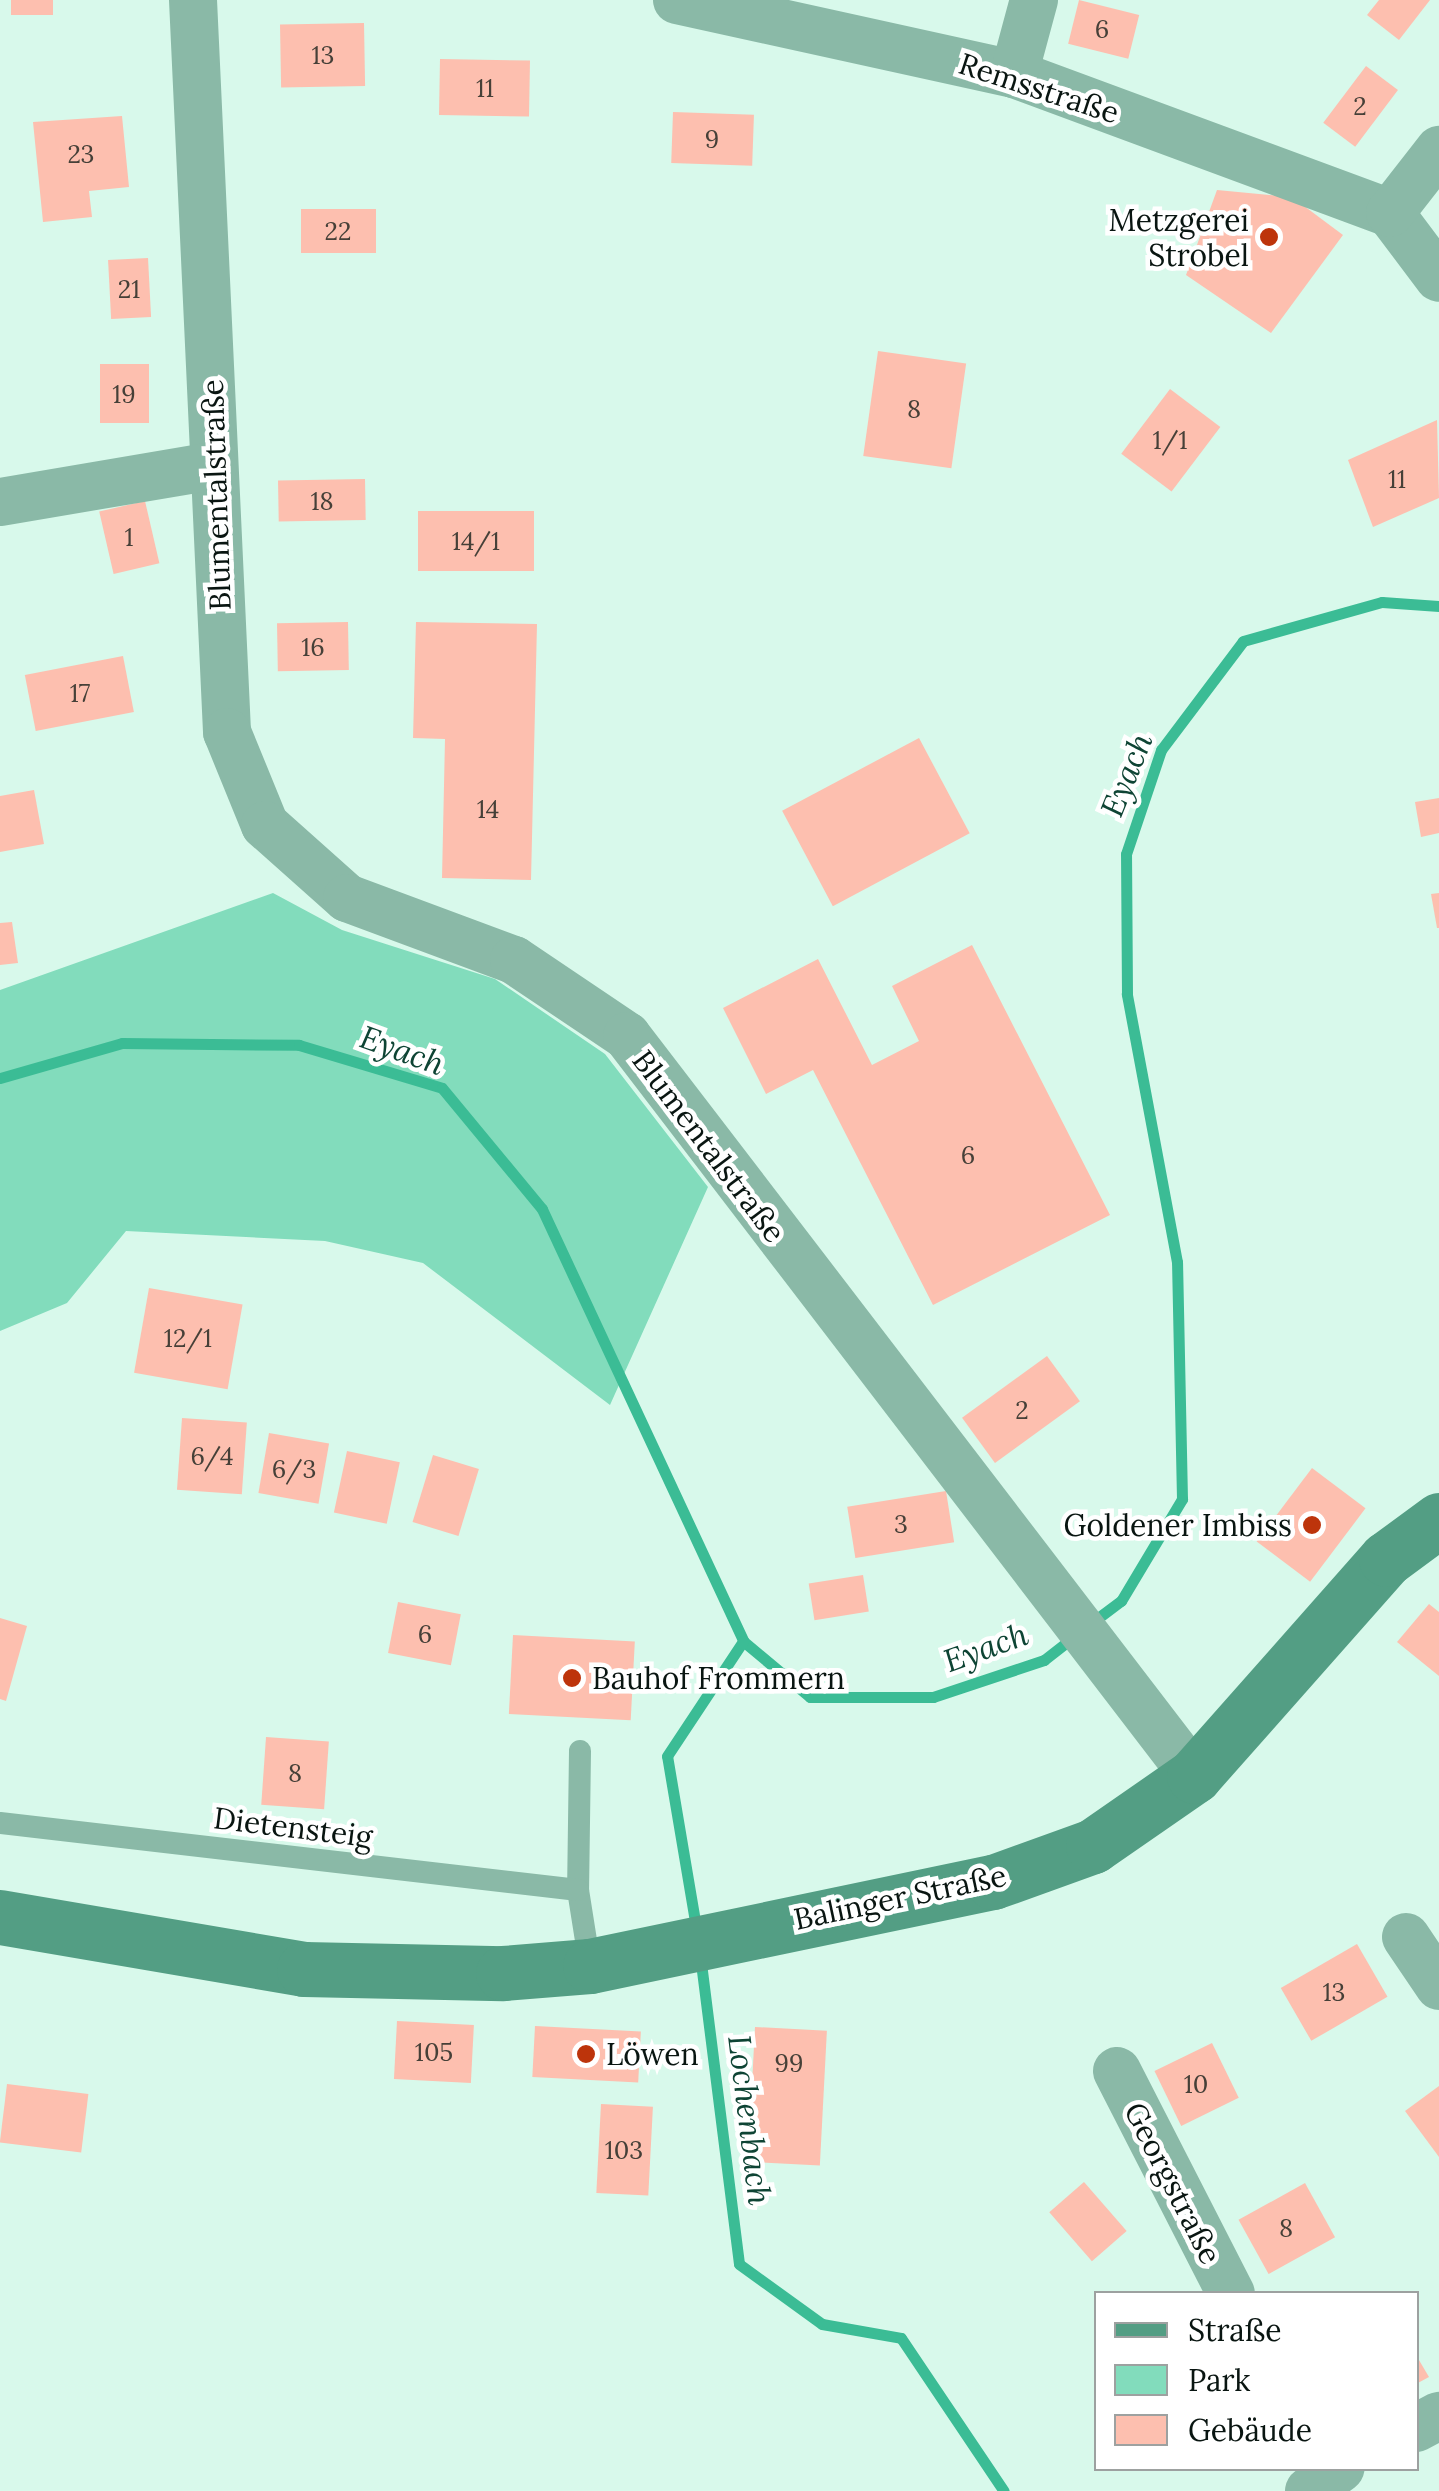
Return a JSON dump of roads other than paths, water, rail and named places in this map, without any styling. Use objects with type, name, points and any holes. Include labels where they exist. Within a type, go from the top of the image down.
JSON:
[{"type":"main road","name":"Balinger Straße","points":[[0,1917],[304,1968],[590,1966],[756,1926],[993,1882],[1093,1846],[1386,1559],[1439,1520]]},
{"type":"street","name":"Blumentalstraße","points":[[193,0],[227,732],[265,825],[347,898],[514,960],[627,1036],[1051,1595],[1182,1758]]},
{"type":"street","name":"Remsstraße","points":[[677,0],[1014,74],[1390,214]]},
{"type":"street","points":[[1014,74],[1034,0]]},
{"type":"street","points":[[1439,150],[1390,214],[1439,278]]},
{"type":"street","points":[[0,502],[213,466]]},
{"type":"street","points":[[1406,1937],[1439,1986]]},
{"type":"street","name":"Georgstraße","points":[[1117,2071],[1229,2291]]},
{"type":"lane","points":[[580,1751],[578,1890],[590,1966]]},
{"type":"lane","name":"Dietensteig","points":[[0,1823],[578,1890]]},
{"type":"waterway","name":"Eyach","points":[[1090,1624],[1121,1601],[1182,1499],[1177,1262],[1127,994],[1126,854],[1161,750],[1243,641],[1382,602],[1439,606]]},
{"type":"waterway","name":"Eyach","points":[[0,1078],[122,1043],[299,1045],[442,1088],[542,1209],[743,1641],[810,1697],[933,1697],[1044,1660],[1076,1635]]},
{"type":"waterway","name":"Lochenbach","points":[[696,1927],[667,1756],[743,1641]]},
{"type":"waterway","name":"Lochenbach","points":[[700,1955],[739,2264],[822,2324],[901,2338],[1004,2491]]},
{"type":"place","name":"Metzgerei Strobel","points":[[1269,237]]},
{"type":"place","name":"Goldener Imbiss","points":[[1312,1525]]},
{"type":"place","name":"Bauhof Frommern","points":[[572,1678]]},
{"type":"place","name":"Löwen","points":[[586,2054]]}]
